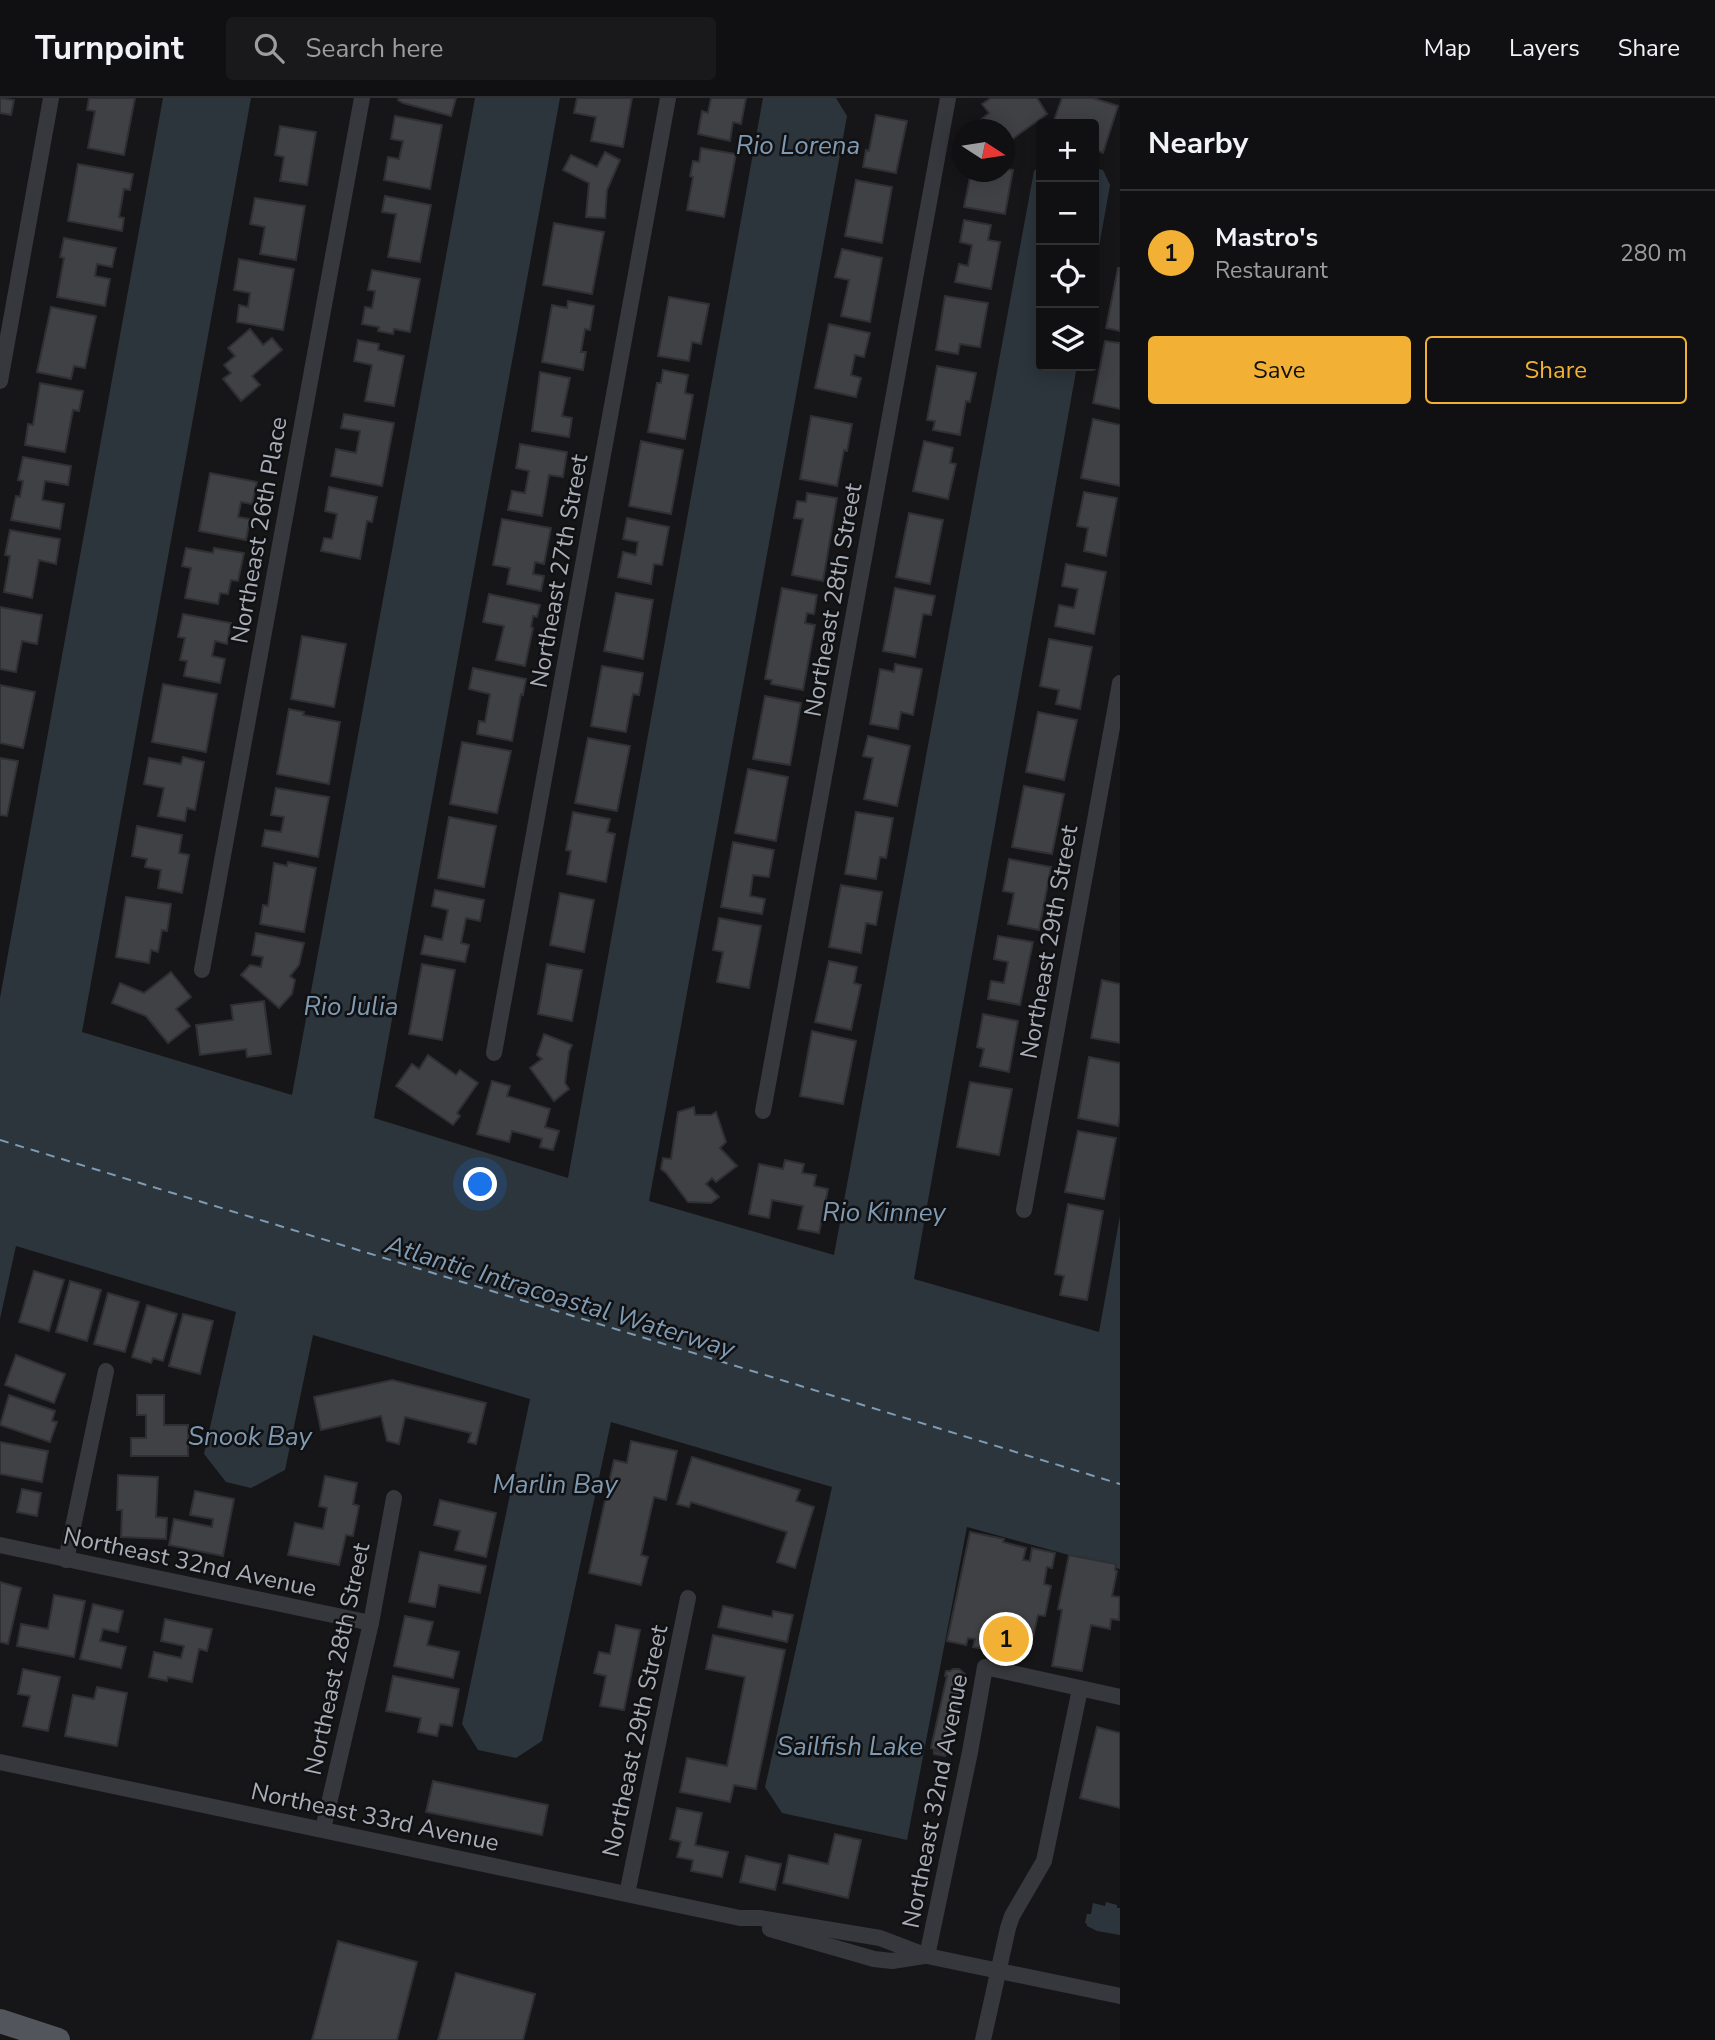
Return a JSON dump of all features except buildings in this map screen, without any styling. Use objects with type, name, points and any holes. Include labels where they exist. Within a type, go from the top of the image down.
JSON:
[{"type":"main road","points":[[0,2021],[58,2040]]},
{"type":"street","points":[[0,381],[51,98]]},
{"type":"street","name":"Northeast 26th Place","points":[[202,970],[362,98]]},
{"type":"street","name":"Northeast 27th Street","points":[[494,1053],[668,98]]},
{"type":"street","name":"Northeast 28th Street","points":[[763,1111],[948,98]]},
{"type":"street","name":"Northeast 29th Street","points":[[1024,1210],[1120,683]]},
{"type":"street","points":[[66,1560],[106,1371]]},
{"type":"street","name":"Northeast 28th Street","points":[[323,1829],[371,1623],[394,1497]]},
{"type":"street","name":"Northeast 32nd Avenue","points":[[0,1545],[371,1623]]},
{"type":"street","name":"Northeast 29th Street","points":[[627,1894],[688,1598]]},
{"type":"street","name":"Northeast 32nd Avenue","points":[[927,1956],[985,1667],[1120,1697]]},
{"type":"street","points":[[984,2040],[1012,1916],[1044,1861],[1080,1689]]},
{"type":"street","name":"Northeast 33rd Avenue","points":[[0,1762],[740,1918],[874,1959],[892,1961],[927,1956],[1120,1996]]},
{"type":"water","points":[[163,98],[251,98],[82,1032],[292,1095],[475,98],[560,98],[374,1118],[568,1178],[763,98],[836,98],[847,116],[649,1201],[834,1255],[1036,169],[1036,371],[1076,371],[914,1279],[1099,1332],[1120,1216],[1120,1569],[967,1527],[907,1840],[782,1813],[765,1787],[832,1487],[611,1422],[542,1741],[516,1758],[478,1750],[462,1724],[530,1399],[313,1335],[285,1470],[251,1488],[226,1482],[204,1454],[236,1312],[16,1246],[0,1319],[0,998]]},
{"type":"water","points":[[1099,169],[1103,170],[1110,185],[1099,247]]},
{"type":"water","points":[[1106,1902],[1120,1908],[1120,1935],[1097,1931],[1085,1923],[1087,1914],[1091,1914],[1093,1903],[1105,1906]]},
{"type":"ferry route","points":[[0,1140],[1120,1484]]},
{"type":"place","name":"Mastro's","points":[[1006,1639]]},
{"type":"water label","name":"Rio Lorena","points":[[798,145]]},
{"type":"water label","name":"Rio Julia","points":[[351,1006]]},
{"type":"water label","name":"Rio Kinney","points":[[884,1212]]},
{"type":"water label","name":"Atlantic Intracoastal Waterway","points":[[560,1297]]},
{"type":"water label","name":"Snook Bay","points":[[250,1436]]},
{"type":"water label","name":"Marlin Bay","points":[[555,1484]]},
{"type":"water label","name":"Sailfish Lake","points":[[850,1746]]}]
